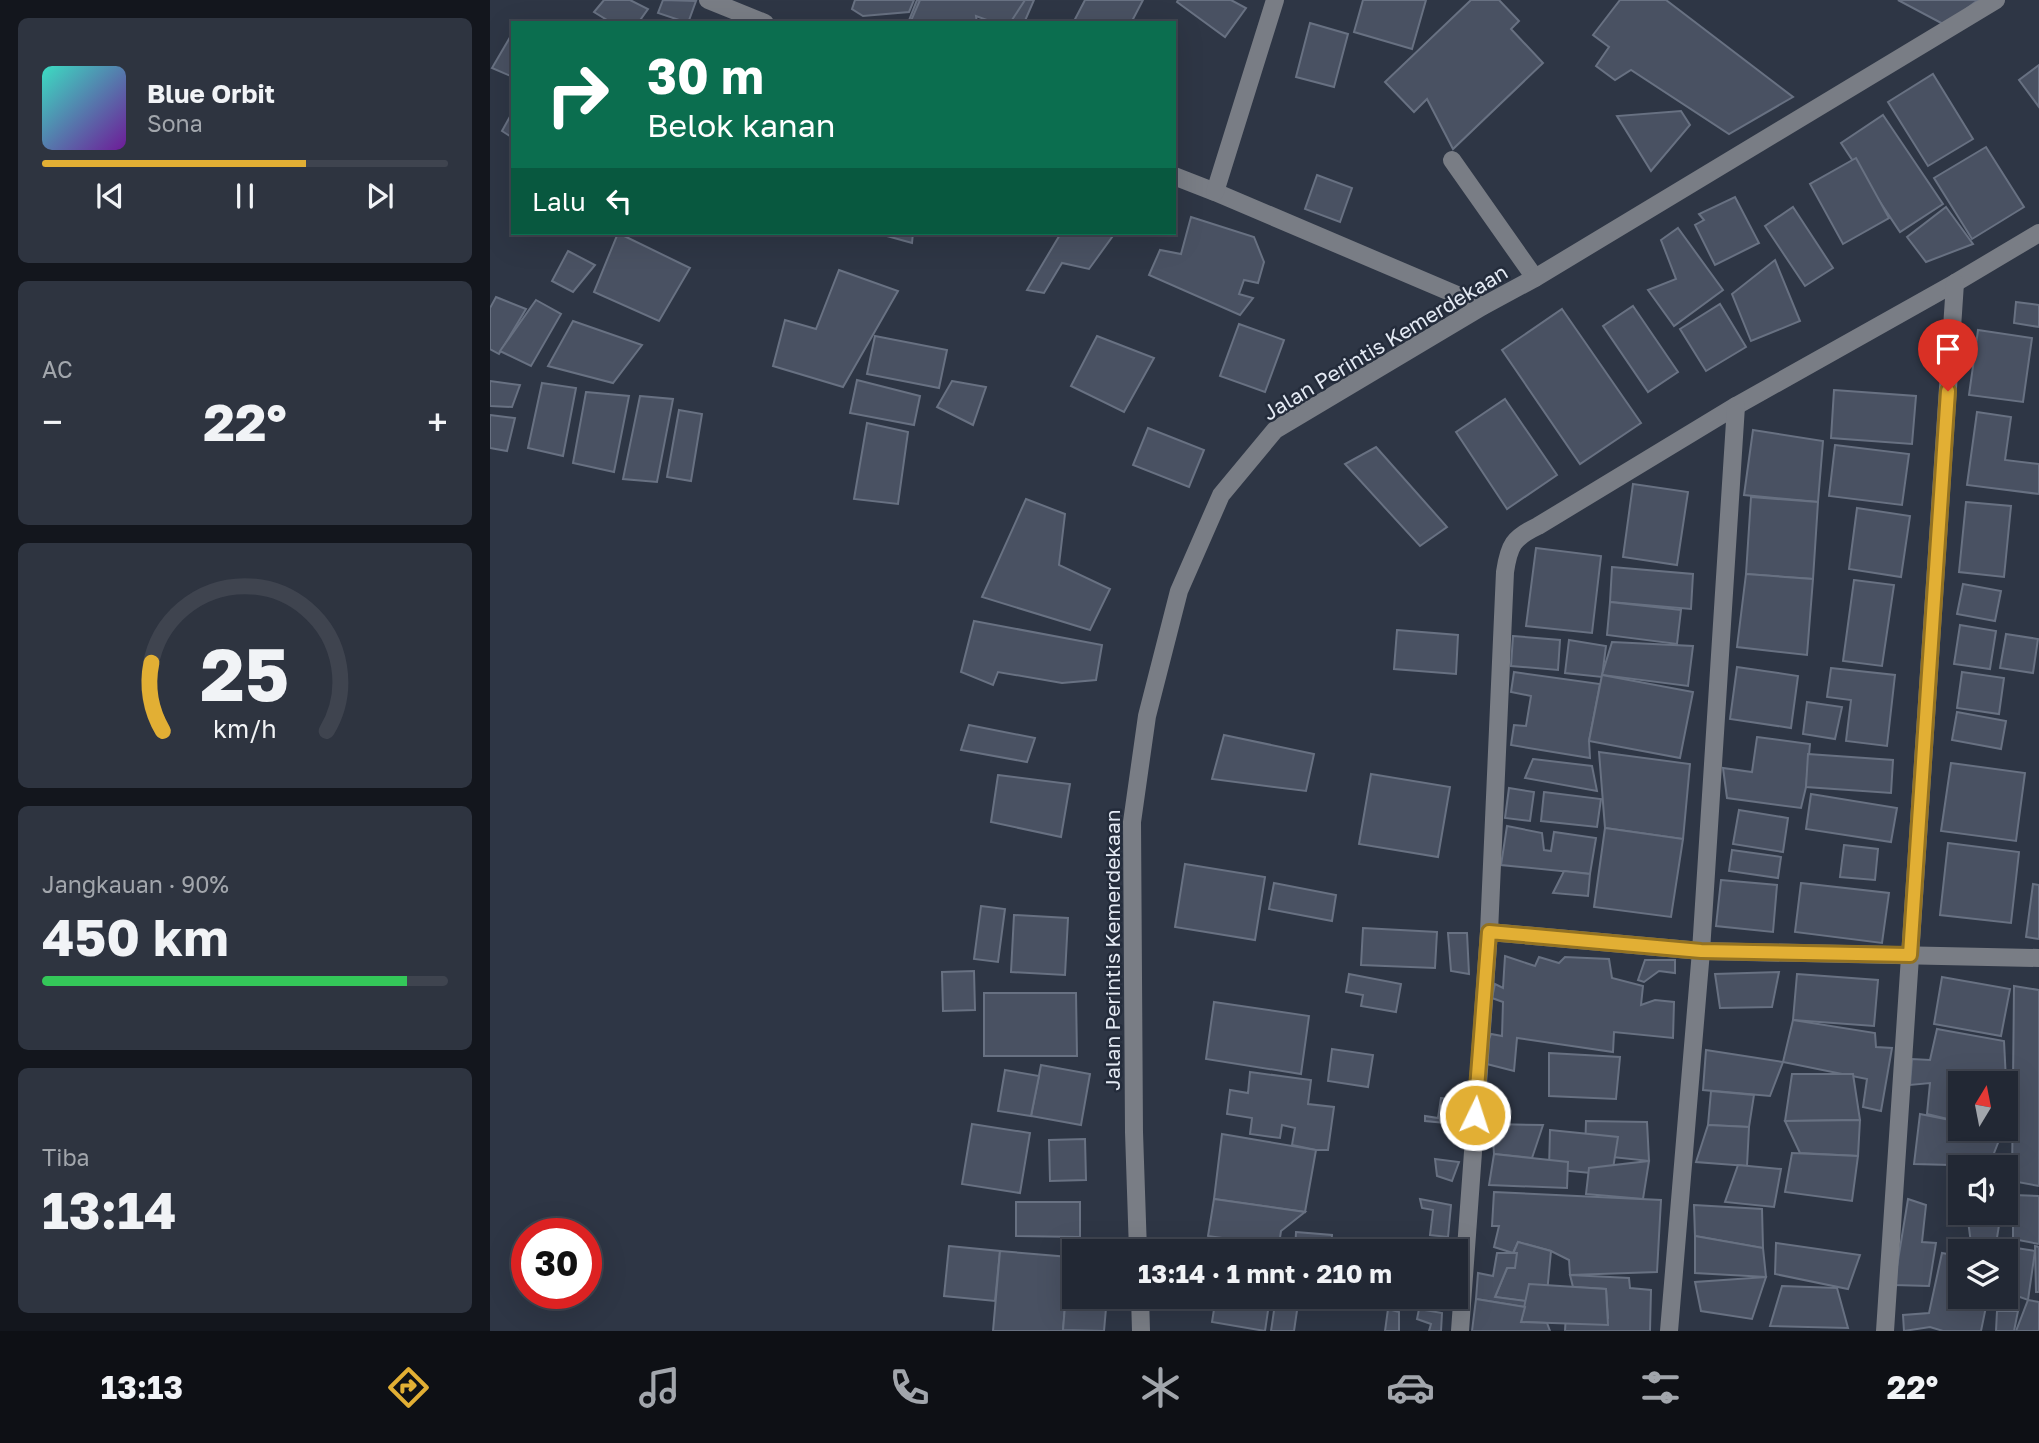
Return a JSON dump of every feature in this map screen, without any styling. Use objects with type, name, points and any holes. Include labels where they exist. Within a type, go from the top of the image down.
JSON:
[{"type":"street","points":[[708,0],[760,21]]},
{"type":"street","points":[[1215,191],[1275,0]]},
{"type":"street","name":"Jalan Perintis Kemerdekaan","points":[[1138,1239],[1134,1132],[1132,822],[1147,716],[1179,591],[1221,495],[1275,430],[1535,278],[1996,0]]},
{"type":"street","points":[[1452,160],[1535,278]]},
{"type":"street","points":[[1176,177],[1483,306]]},
{"type":"street","points":[[1460,1331],[1489,932],[1505,572],[1508,554],[1514,541],[1736,405],[1955,284],[2039,233]]},
{"type":"street","points":[[1885,1331],[1955,284]]},
{"type":"street","points":[[1669,1331],[1701,951],[1736,405]]},
{"type":"street","points":[[1489,932],[1701,951],[2039,958]]},
{"type":"street","points":[[1140,1309],[1141,1331]]},
{"type":"building","points":[[604,0],[630,0],[648,9],[639,21],[609,21],[594,12]]},
{"type":"building","points":[[663,0],[696,1],[689,21],[658,13]]},
{"type":"building","points":[[855,0],[914,0],[909,12],[863,16],[852,9]]},
{"type":"building","points":[[917,0],[1034,0],[1025,21],[985,21],[986,17],[975,15],[972,21],[909,21]]},
{"type":"building","points":[[920,0],[1025,0],[1011,21],[990,21],[976,16],[977,21],[911,21]]},
{"type":"building","points":[[1085,0],[1143,0],[1132,21],[1074,21]]},
{"type":"building","points":[[1231,0],[1246,8],[1225,37],[1177,2]]},
{"type":"building","points":[[1363,0],[1426,0],[1412,49],[1354,32]]},
{"type":"building","points":[[1471,0],[1499,0],[1519,21],[1511,29],[1543,63],[1453,149],[1427,99],[1414,112],[1385,82]]},
{"type":"building","points":[[1620,0],[1666,0],[1793,97],[1729,134],[1631,70],[1615,80],[1596,66],[1609,47],[1593,35]]},
{"type":"building","points":[[1898,0],[1978,0],[1945,25]]},
{"type":"building","points":[[1310,23],[1348,34],[1334,87],[1296,77]]},
{"type":"building","points":[[511,35],[511,76],[492,68]]},
{"type":"building","points":[[2039,65],[2039,107],[2019,80]]},
{"type":"building","points":[[1933,74],[1973,139],[1928,166],[1888,102]]},
{"type":"building","points":[[1681,111],[1690,125],[1651,171],[1617,116]]},
{"type":"building","points":[[511,115],[511,137],[502,131]]},
{"type":"building","points":[[1883,115],[1943,204],[1900,232],[1841,143]]},
{"type":"building","points":[[1986,147],[2024,207],[1972,239],[1934,178]]},
{"type":"building","points":[[1856,158],[1889,218],[1843,244],[1810,184]]},
{"type":"building","points":[[1317,175],[1352,188],[1340,222],[1305,209]]},
{"type":"building","points":[[1735,197],[1759,243],[1715,265],[1695,225],[1704,220],[1699,214]]},
{"type":"building","points":[[1793,207],[1833,268],[1805,286],[1765,226]]},
{"type":"building","points":[[1946,207],[1973,244],[1926,262],[1907,237]]},
{"type":"building","points":[[1191,217],[1254,237],[1264,262],[1258,283],[1244,280],[1239,294],[1253,298],[1240,315],[1149,275],[1160,250],[1181,254]]},
{"type":"building","points":[[1678,228],[1723,290],[1674,326],[1648,290],[1676,279],[1661,240]]},
{"type":"building","points":[[617,235],[690,268],[659,321],[594,292]]},
{"type":"building","points":[[883,235],[913,235],[912,243]]},
{"type":"building","points":[[1060,235],[1114,235],[1089,269],[1062,263],[1044,293],[1027,290]]},
{"type":"building","points":[[568,251],[595,265],[573,292],[552,281]]},
{"type":"building","points":[[1775,260],[1800,321],[1751,341],[1732,294]]},
{"type":"building","points":[[839,270],[898,291],[843,387],[773,366],[785,320],[816,329]]},
{"type":"building","points":[[496,297],[526,309],[499,354],[490,349],[490,308]]},
{"type":"building","points":[[536,300],[561,314],[531,366],[500,351]]},
{"type":"building","points":[[2016,302],[2039,305],[2039,327],[2014,323]]},
{"type":"building","points":[[1720,304],[1746,347],[1706,371],[1680,329]]},
{"type":"building","points":[[1633,306],[1678,372],[1648,392],[1603,326]]},
{"type":"building","points":[[1562,309],[1641,423],[1580,464],[1502,350]]},
{"type":"building","points":[[573,321],[642,345],[613,383],[548,366]]},
{"type":"building","points":[[1239,324],[1284,340],[1265,392],[1220,376]]},
{"type":"building","points":[[1978,330],[2032,338],[2023,402],[1969,395]]},
{"type":"building","points":[[875,336],[947,350],[939,388],[867,374]]},
{"type":"building","points":[[1097,336],[1154,358],[1124,412],[1071,386]]},
{"type":"building","points":[[857,380],[920,396],[914,425],[850,413]]},
{"type":"building","points":[[490,381],[520,385],[512,407],[490,406]]},
{"type":"building","points":[[952,381],[986,387],[973,425],[937,407]]},
{"type":"building","points":[[542,383],[576,388],[563,456],[528,448]]},
{"type":"building","points":[[1834,390],[1916,396],[1912,444],[1831,438]]},
{"type":"building","points":[[586,392],[629,396],[614,472],[573,463]]},
{"type":"building","points":[[640,396],[673,399],[657,482],[623,479]]},
{"type":"building","points":[[1505,399],[1557,475],[1507,509],[1456,432]]},
{"type":"building","points":[[679,410],[702,414],[691,481],[667,477]]},
{"type":"building","points":[[1977,412],[2011,417],[2005,460],[2039,464],[2039,494],[1967,485]]},
{"type":"building","points":[[490,415],[515,418],[507,451],[490,448]]},
{"type":"building","points":[[867,423],[908,432],[898,504],[854,499]]},
{"type":"building","points":[[1148,428],[1204,450],[1189,487],[1133,465]]},
{"type":"building","points":[[1753,430],[1823,441],[1818,502],[1744,495]]},
{"type":"building","points":[[1835,445],[1909,454],[1902,505],[1829,496]]},
{"type":"building","points":[[1376,447],[1447,527],[1420,546],[1345,464]]},
{"type":"building","points":[[1633,484],[1688,492],[1677,565],[1623,557]]},
{"type":"building","points":[[1751,497],[1818,502],[1813,579],[1746,574]]},
{"type":"building","points":[[1026,499],[1065,514],[1059,565],[1110,589],[1090,630],[982,597]]},
{"type":"building","points":[[1966,502],[2011,506],[2004,577],[1959,572]]},
{"type":"building","points":[[1857,508],[1910,516],[1901,577],[1849,569]]},
{"type":"building","points":[[1536,548],[1601,556],[1592,633],[1526,626]]},
{"type":"building","points":[[1612,567],[1693,574],[1691,609],[1610,602]]},
{"type":"building","points":[[1746,574],[1813,579],[1807,655],[1737,647]]},
{"type":"building","points":[[1854,580],[1894,585],[1882,666],[1843,661]]},
{"type":"building","points":[[1963,584],[2001,591],[1995,621],[1957,614]]},
{"type":"building","points":[[1610,602],[1681,610],[1677,644],[1607,635]]},
{"type":"building","points":[[974,621],[1102,645],[1096,680],[1062,683],[998,672],[993,685],[961,672]]},
{"type":"building","points":[[1960,625],[1996,631],[1990,669],[1954,664]]},
{"type":"building","points":[[1397,630],[1458,635],[1456,674],[1394,669]]},
{"type":"building","points":[[2006,634],[2038,639],[2033,673],[2000,668]]},
{"type":"building","points":[[1513,636],[1560,640],[1558,670],[1511,666]]},
{"type":"building","points":[[1569,640],[1606,646],[1602,677],[1565,673]]},
{"type":"building","points":[[1612,642],[1693,646],[1688,686],[1602,675]]},
{"type":"building","points":[[1737,667],[1798,676],[1791,728],[1730,719]]},
{"type":"building","points":[[1831,668],[1895,675],[1887,746],[1846,741],[1851,700],[1827,697]]},
{"type":"building","points":[[1514,672],[1600,684],[1589,741],[1590,758],[1511,745],[1514,725],[1526,726],[1531,696],[1511,692]]},
{"type":"building","points":[[1962,672],[2004,678],[1999,714],[1957,708]]},
{"type":"building","points":[[1602,675],[1693,692],[1680,758],[1589,741]]},
{"type":"building","points":[[1807,702],[1842,707],[1835,739],[1803,734]]},
{"type":"building","points":[[1957,712],[2006,721],[2001,749],[1952,740]]},
{"type":"building","points":[[969,725],[1035,738],[1027,762],[961,750]]},
{"type":"building","points":[[1224,735],[1314,754],[1306,791],[1212,779]]},
{"type":"building","points":[[1757,737],[1810,744],[1801,808],[1727,798],[1723,768],[1752,772]]},
{"type":"building","points":[[1599,752],[1690,764],[1683,839],[1605,828]]},
{"type":"building","points":[[1808,754],[1893,760],[1891,793],[1806,787]]},
{"type":"building","points":[[1533,759],[1592,766],[1597,791],[1525,778]]},
{"type":"building","points":[[1951,763],[2025,773],[2016,841],[1941,831]]},
{"type":"building","points":[[1371,774],[1450,787],[1438,857],[1359,844]]},
{"type":"building","points":[[998,775],[1070,784],[1061,837],[991,822]]},
{"type":"building","points":[[1509,788],[1534,792],[1530,821],[1505,818]]},
{"type":"building","points":[[1544,792],[1601,799],[1597,827],[1541,821]]},
{"type":"building","points":[[1811,794],[1897,808],[1891,842],[1806,829]]},
{"type":"building","points":[[1739,810],[1788,818],[1783,852],[1733,844]]},
{"type":"building","points":[[1507,826],[1542,833],[1544,850],[1551,851],[1554,832],[1596,838],[1590,874],[1501,865]]},
{"type":"building","points":[[1605,828],[1683,839],[1671,917],[1594,907]]},
{"type":"building","points":[[1948,843],[2019,852],[2011,923],[1940,915]]},
{"type":"building","points":[[1844,845],[1878,849],[1875,880],[1840,877]]},
{"type":"building","points":[[1732,850],[1781,857],[1778,878],[1729,871]]},
{"type":"building","points":[[1185,864],[1265,877],[1255,940],[1175,927]]},
{"type":"building","points":[[1564,871],[1590,874],[1588,896],[1553,893]]},
{"type":"building","points":[[1721,880],[1777,885],[1773,932],[1716,926]]},
{"type":"building","points":[[1274,883],[1336,895],[1332,921],[1269,909]]},
{"type":"building","points":[[1801,883],[1889,893],[1882,943],[1795,932]]},
{"type":"building","points":[[2033,884],[2039,885],[2039,939],[2026,937]]},
{"type":"building","points":[[981,906],[1005,909],[998,962],[974,959]]},
{"type":"building","points":[[1014,915],[1068,918],[1065,975],[1011,972]]},
{"type":"building","points":[[1363,928],[1437,932],[1435,968],[1361,965]]},
{"type":"building","points":[[1448,933],[1467,933],[1469,974],[1451,971]]},
{"type":"building","points":[[1505,956],[1535,966],[1539,957],[1559,963],[1565,957],[1609,959],[1612,978],[1643,986],[1641,1005],[1655,1000],[1674,1002],[1673,1038],[1614,1032],[1613,1052],[1517,1038],[1514,1071],[1479,1062],[1491,1034],[1502,1036],[1503,1002],[1492,998],[1495,984],[1503,988]]},
{"type":"building","points":[[1645,960],[1675,960],[1675,973],[1659,971],[1644,982],[1638,980]]},
{"type":"building","points":[[974,971],[975,1010],[943,1011],[942,972]]},
{"type":"building","points":[[1779,972],[1772,1007],[1720,1008],[1715,974]]},
{"type":"building","points":[[1349,974],[1401,984],[1396,1012],[1361,1006],[1363,995],[1346,992]]},
{"type":"building","points":[[1797,974],[1878,980],[1874,1026],[1793,1020]]},
{"type":"building","points":[[1942,977],[2010,989],[2001,1036],[1934,1024]]},
{"type":"building","points":[[2014,986],[2039,990],[2039,1186],[2018,1182],[2018,1155],[2012,1155],[2012,1141],[2018,1141],[2018,1071],[2013,1071]]},
{"type":"building","points":[[984,993],[1076,993],[1077,1056],[984,1056]]},
{"type":"building","points":[[1214,1002],[1309,1016],[1301,1074],[1206,1059]]},
{"type":"building","points":[[1793,1020],[1875,1033],[1876,1047],[1892,1048],[1881,1111],[1863,1107],[1867,1079],[1783,1062]]},
{"type":"building","points":[[1937,1029],[2004,1041],[2006,1071],[1948,1071],[1948,1119],[1927,1114],[1930,1083],[1910,1085],[1912,1059],[1930,1060]]},
{"type":"building","points":[[1332,1049],[1373,1055],[1368,1087],[1328,1081]]},
{"type":"building","points":[[1706,1050],[1783,1062],[1770,1096],[1703,1090]]},
{"type":"building","points":[[1549,1053],[1620,1057],[1616,1099],[1549,1096]]},
{"type":"building","points":[[1041,1065],[1090,1074],[1081,1125],[1031,1116]]},
{"type":"building","points":[[1005,1070],[1039,1076],[1031,1116],[998,1111]]},
{"type":"building","points":[[1250,1072],[1311,1080],[1308,1104],[1334,1107],[1328,1150],[1292,1145],[1295,1128],[1282,1125],[1280,1138],[1250,1134],[1252,1118],[1227,1114],[1230,1090],[1248,1093]]},
{"type":"building","points":[[1792,1074],[1853,1074],[1860,1120],[1785,1121]]},
{"type":"building","points":[[1711,1091],[1754,1095],[1749,1127],[1708,1125]]},
{"type":"building","points":[[1441,1098],[1456,1100],[1456,1124],[1425,1121],[1425,1116],[1438,1118]]},
{"type":"building","points":[[1920,1114],[1948,1120],[1948,1141],[1999,1141],[1993,1155],[1948,1155],[1948,1165],[1914,1164]]},
{"type":"building","points":[[1860,1120],[1858,1156],[1800,1153],[1785,1121]]},
{"type":"building","points":[[1586,1121],[1647,1122],[1649,1161],[1585,1154]]},
{"type":"building","points":[[972,1124],[1030,1133],[1020,1193],[962,1184]]},
{"type":"building","points":[[1492,1124],[1543,1125],[1532,1158],[1494,1154]]},
{"type":"building","points":[[1708,1125],[1749,1127],[1747,1166],[1696,1162]]},
{"type":"building","points":[[1550,1130],[1618,1137],[1612,1175],[1549,1169]]},
{"type":"building","points":[[1222,1134],[1316,1150],[1305,1212],[1214,1199]]},
{"type":"building","points":[[1085,1139],[1086,1180],[1050,1181],[1049,1140]]},
{"type":"building","points":[[1792,1153],[1858,1156],[1852,1201],[1785,1192]]},
{"type":"building","points":[[1494,1154],[1568,1162],[1567,1188],[1489,1185]]},
{"type":"building","points":[[1435,1159],[1459,1162],[1452,1181],[1437,1176]]},
{"type":"building","points":[[1649,1161],[1643,1199],[1586,1194],[1589,1168]]},
{"type":"building","points":[[1738,1165],[1781,1169],[1774,1207],[1725,1202]]},
{"type":"building","points":[[1494,1192],[1661,1200],[1657,1272],[1570,1275],[1569,1260],[1551,1251],[1518,1242],[1513,1253],[1494,1247],[1499,1226],[1492,1226]]},
{"type":"building","points":[[2018,1195],[2039,1196],[2039,1244],[2013,1239],[2013,1225],[2018,1225]]},
{"type":"building","points":[[1214,1199],[1305,1212],[1281,1231],[1280,1239],[1208,1236]]},
{"type":"building","points":[[1420,1199],[1451,1205],[1448,1237],[1430,1235],[1433,1210],[1422,1208]]},
{"type":"building","points":[[1908,1199],[1926,1205],[1922,1242],[1936,1243],[1929,1286],[1894,1285]]},
{"type":"building","points":[[1016,1202],[1080,1202],[1080,1237],[1016,1236]]},
{"type":"building","points":[[1694,1205],[1762,1209],[1763,1248],[1695,1236]]},
{"type":"building","points":[[1969,1225],[1999,1225],[1997,1239],[1970,1239]]},
{"type":"building","points":[[1296,1232],[1332,1235],[1332,1239],[1296,1239]]},
{"type":"building","points":[[1695,1236],[1763,1248],[1766,1277],[1695,1273]]},
{"type":"building","points":[[1518,1242],[1551,1251],[1546,1304],[1495,1297]]},
{"type":"building","points":[[1776,1243],[1860,1255],[1848,1289],[1775,1274]]},
{"type":"building","points":[[949,1246],[1000,1251],[995,1301],[944,1296]]},
{"type":"building","points":[[2035,1246],[2039,1247],[2039,1292],[2036,1292]]},
{"type":"building","points":[[2018,1248],[2035,1251],[2028,1300],[2018,1296]]},
{"type":"building","points":[[1000,1251],[1062,1256],[1063,1331],[993,1331]]},
{"type":"building","points":[[1497,1253],[1517,1253],[1515,1268],[1507,1268],[1495,1297],[1526,1301],[1525,1307],[1476,1299],[1478,1273],[1493,1276]]},
{"type":"building","points":[[1942,1253],[1948,1254],[1948,1309],[1986,1309],[1981,1331],[1943,1331],[1930,1327],[1904,1331],[1903,1315],[1929,1313]]},
{"type":"building","points":[[1570,1275],[1629,1278],[1630,1288],[1651,1290],[1650,1331],[1565,1331],[1566,1314],[1608,1318],[1606,1289],[1573,1287]]},
{"type":"building","points":[[1766,1277],[1752,1319],[1701,1311],[1695,1282]]},
{"type":"building","points":[[1529,1284],[1606,1289],[1608,1325],[1521,1322]]},
{"type":"building","points":[[1782,1286],[1837,1288],[1848,1328],[1770,1326]]},
{"type":"building","points":[[1476,1299],[1525,1307],[1521,1322],[1547,1323],[1550,1331],[1472,1331]]},
{"type":"building","points":[[2028,1300],[2039,1302],[2039,1331],[2016,1331]]},
{"type":"building","points":[[1065,1309],[1106,1309],[1104,1331],[1063,1330]]},
{"type":"building","points":[[1214,1309],[1268,1309],[1265,1331],[1212,1322]]},
{"type":"building","points":[[1274,1309],[1297,1309],[1294,1331],[1271,1331]]},
{"type":"building","points":[[1388,1309],[1399,1312],[1399,1331],[1385,1331]]},
{"type":"building","points":[[1419,1309],[1442,1313],[1441,1331],[1429,1331],[1431,1324],[1417,1319]]},
{"type":"building","points":[[1997,1311],[2018,1311],[2014,1331],[1996,1331]]},
{"type":"route","points":[[1475,1115],[1489,932],[1701,951],[1910,955],[1948,391]]}]
